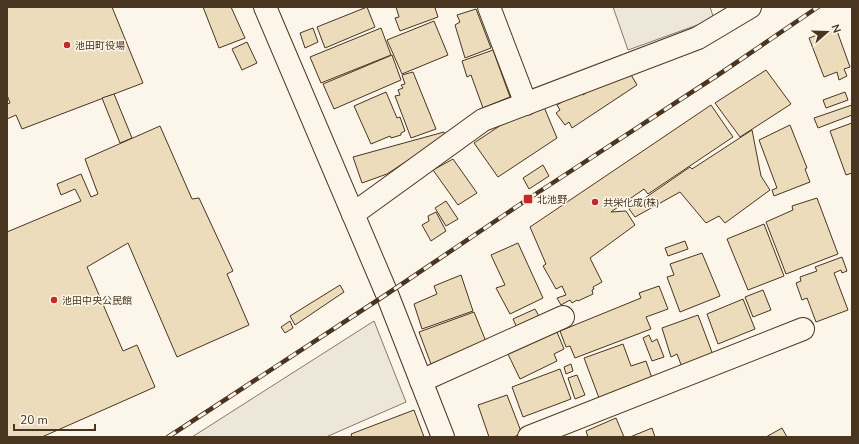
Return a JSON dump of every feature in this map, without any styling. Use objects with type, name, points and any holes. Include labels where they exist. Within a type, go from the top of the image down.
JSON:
[{"type":"street","points":[[265,7],[387,294],[443,437]]},
{"type":"street","points":[[489,7],[526,104]]},
{"type":"street","points":[[353,214],[484,120],[698,38],[750,7]]},
{"type":"street","points":[[421,381],[563,317]]},
{"type":"street","points":[[528,437],[803,329]]},
{"type":"shaded area","points":[[613,7],[710,7],[714,19],[628,50]]},
{"type":"shaded area","points":[[374,321],[406,402],[326,437],[192,437]]},
{"type":"building","name":"池田町役場","points":[[7,7],[112,7],[143,83],[22,129],[16,115],[7,119],[7,104],[10,103],[7,95]]},
{"type":"building","points":[[203,7],[231,7],[245,38],[219,48]]},
{"type":"building","points":[[367,7],[375,27],[325,48],[317,27]]},
{"type":"building","points":[[396,7],[437,7],[435,8],[438,17],[400,31],[395,18],[399,17]]},
{"type":"building","points":[[476,9],[491,48],[465,58],[455,25],[460,22],[457,15]]},
{"type":"building","points":[[434,21],[448,55],[402,74],[387,40]]},
{"type":"building","points":[[313,28],[318,42],[305,48],[300,33]]},
{"type":"building","points":[[381,28],[391,55],[321,83],[310,57]]},
{"type":"building","points":[[836,28],[850,67],[844,69],[847,76],[839,80],[837,72],[824,77],[809,38]]},
{"type":"building","points":[[247,42],[257,63],[242,70],[232,49]]},
{"type":"building","points":[[493,50],[510,97],[483,108],[471,75],[467,77],[462,61]]},
{"type":"building","points":[[392,55],[401,80],[334,109],[323,84]]},
{"type":"building","points":[[766,70],[791,104],[740,137],[715,103]]},
{"type":"building","points":[[413,72],[436,129],[411,138],[395,96],[400,95],[398,90],[403,88],[401,85],[405,84],[402,75]]},
{"type":"building","points":[[630,73],[637,85],[572,128],[569,122],[565,125],[556,113],[560,110],[557,105],[580,91],[583,95],[599,84]]},
{"type":"building","points":[[386,92],[397,118],[400,117],[405,131],[401,133],[401,135],[391,138],[390,136],[371,144],[354,106]]},
{"type":"building","points":[[845,92],[848,100],[826,108],[823,100]]},
{"type":"building","points":[[114,94],[132,138],[120,143],[102,98]]},
{"type":"building","name":"共栄化成(株)","points":[[711,105],[733,137],[648,194],[644,189],[611,212],[626,211],[635,225],[590,258],[602,282],[593,287],[593,294],[572,303],[570,300],[561,305],[557,298],[566,295],[562,286],[556,289],[543,266],[546,264],[530,227]]},
{"type":"building","points":[[852,105],[852,115],[818,128],[814,118]]},
{"type":"building","points":[[544,107],[557,138],[498,177],[474,143],[504,123]]},
{"type":"building","points":[[852,123],[852,173],[846,175],[830,131]]},
{"type":"building","points":[[790,125],[807,168],[805,169],[810,182],[774,196],[772,190],[777,188],[759,140]]},
{"type":"building","name":"池田中央公民館","points":[[160,126],[192,199],[199,198],[233,271],[227,274],[249,325],[177,357],[128,243],[87,267],[123,351],[137,345],[155,387],[42,437],[7,437],[7,232],[81,201],[75,189],[61,195],[57,184],[81,174],[91,197],[98,194],[85,159]]},
{"type":"building","points":[[752,130],[761,176],[770,190],[725,223],[719,216],[706,223],[680,192],[635,217],[629,209],[690,167],[692,169]]},
{"type":"building","points":[[444,132],[445,136],[387,174],[362,183],[353,157]]},
{"type":"building","points":[[453,159],[477,193],[458,205],[433,170]]},
{"type":"building","points":[[543,165],[549,176],[529,189],[523,178]]},
{"type":"building","points":[[817,198],[838,254],[786,274],[766,222],[793,210],[792,206]]},
{"type":"building","points":[[446,201],[458,219],[446,226],[435,208]]},
{"type":"building","points":[[436,212],[446,231],[431,241],[422,225],[429,221],[428,216]]},
{"type":"building","points":[[764,224],[784,276],[748,290],[727,239]]},
{"type":"building","points":[[685,241],[688,249],[668,256],[665,248]]},
{"type":"building","points":[[518,243],[543,298],[510,314],[496,288],[505,285],[491,255]]},
{"type":"building","points":[[702,253],[720,296],[680,312],[667,277],[674,275],[670,264]]},
{"type":"building","points":[[842,257],[847,271],[842,273],[841,270],[834,273],[848,310],[816,322],[807,298],[802,300],[796,283],[801,281],[800,277],[817,271],[815,267]]},
{"type":"building","points":[[461,275],[473,311],[422,329],[414,304],[437,294],[434,286]]},
{"type":"building","points":[[340,285],[344,292],[295,325],[290,316]]},
{"type":"building","points":[[659,286],[668,309],[646,317],[651,329],[575,358],[570,346],[566,347],[560,331],[641,298],[639,293]]},
{"type":"building","points":[[763,290],[771,310],[753,317],[745,297]]},
{"type":"building","points":[[743,299],[755,329],[718,344],[707,314]]},
{"type":"building","points":[[535,309],[540,318],[518,330],[513,319]]},
{"type":"building","points":[[474,312],[487,344],[431,364],[419,332]]},
{"type":"building","points":[[698,315],[713,355],[682,367],[677,354],[671,357],[662,328]]},
{"type":"building","points":[[290,321],[293,328],[285,333],[281,327]]},
{"type":"building","points":[[557,332],[564,349],[554,354],[557,361],[520,379],[507,352]]},
{"type":"building","points":[[649,335],[652,342],[657,339],[664,357],[652,361],[643,338]]},
{"type":"building","points":[[623,344],[631,366],[646,361],[652,378],[599,398],[584,358]]},
{"type":"building","points":[[571,364],[573,371],[566,374],[564,367]]},
{"type":"building","points":[[560,369],[571,399],[523,417],[512,387]]},
{"type":"building","points":[[577,375],[585,395],[575,399],[568,378]]},
{"type":"building","points":[[507,395],[522,434],[513,437],[489,437],[478,405]]},
{"type":"building","points":[[414,410],[424,437],[352,437],[351,434]]},
{"type":"building","points":[[616,418],[624,437],[588,437],[586,431]]},
{"type":"building","points":[[652,428],[655,437],[630,437]]},
{"type":"building","points":[[782,428],[787,437],[766,437]]},
{"type":"railway","points":[[168,437],[387,294],[818,7]]},
{"type":"place","name":"池田町役場","points":[[67,45]]},
{"type":"place","name":"北池野","points":[[528,199]]},
{"type":"place","name":"共栄化成(株)","points":[[595,202]]},
{"type":"place","name":"池田中央公民館","points":[[54,300]]}]
